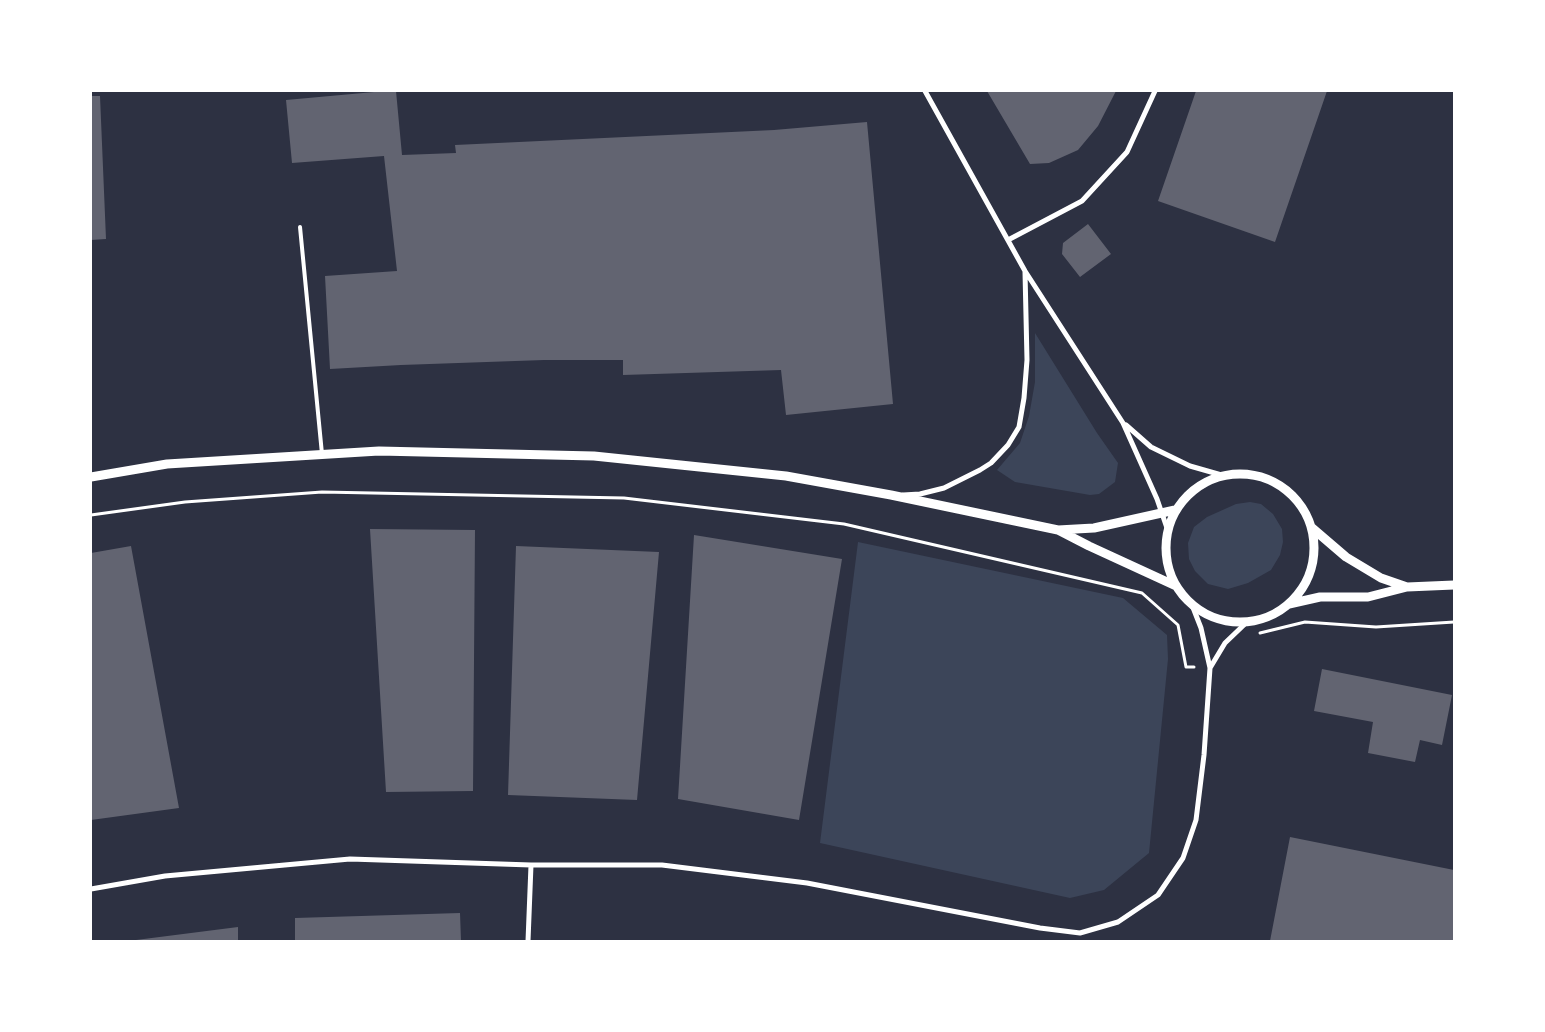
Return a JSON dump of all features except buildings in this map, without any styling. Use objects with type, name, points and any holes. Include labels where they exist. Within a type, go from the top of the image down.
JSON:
[{"type":"street","points":[[925,91],[1025,271],[1123,424],[1144,468],[1168,531]]},
{"type":"street","points":[[1008,240],[1082,201],[1127,152],[1155,91]]},
{"type":"street","points":[[891,495],[920,494],[944,488],[991,463],[1008,445],[1019,427],[1024,398],[1027,360],[1025,271]]},
{"type":"street","points":[[1123,424],[1151,447],[1190,466],[1225,476]]},
{"type":"street","points":[[91,477],[167,464],[379,451],[594,456],[786,476],[891,495],[1058,530],[1094,528],[1175,510]]},
{"type":"street","points":[[1234,474],[1258,476],[1280,486],[1298,502],[1311,527],[1315,545],[1312,571],[1300,592],[1282,610],[1260,620],[1236,623],[1214,618],[1192,605],[1179,591],[1168,568],[1166,541],[1175,510],[1192,493],[1211,480],[1225,476],[1234,474]]},
{"type":"street","points":[[1311,527],[1353,561],[1381,578],[1407,587]]},
{"type":"street","points":[[1058,530],[1088,546],[1176,586]]},
{"type":"street","points":[[1287,605],[1320,597],[1368,597],[1407,587],[1454,585]]},
{"type":"street","points":[[91,889],[165,876],[350,859],[531,865],[662,865],[807,883],[1040,928],[1080,933],[1118,922],[1158,895],[1183,858],[1196,820],[1204,755],[1210,668],[1201,628],[1192,605]]},
{"type":"street","points":[[1210,668],[1226,643],[1248,622]]},
{"type":"street","points":[[528,941],[531,865]]},
{"type":"lane","points":[[300,227],[322,455]]},
{"type":"path","points":[[91,515],[185,502],[322,492],[624,498],[844,524],[1074,576],[1142,594],[1178,625],[1186,667],[1210,668]]},
{"type":"path","points":[[1255,637],[1261,632],[1305,622],[1376,627],[1454,622]]},
{"type":"shaded area","points":[[1035,333],[1097,433],[1118,463],[1115,482],[1099,494],[1090,495],[1015,482],[997,470],[1020,443],[1029,416],[1035,382]]},
{"type":"shaded area","points":[[1250,502],[1261,504],[1273,514],[1282,529],[1283,542],[1280,555],[1271,570],[1248,583],[1228,589],[1208,584],[1195,571],[1189,559],[1188,543],[1194,527],[1207,517],[1236,504]]},
{"type":"shaded area","points":[[858,542],[1123,598],[1167,635],[1168,659],[1149,853],[1104,890],[1070,898],[820,843]]}]
